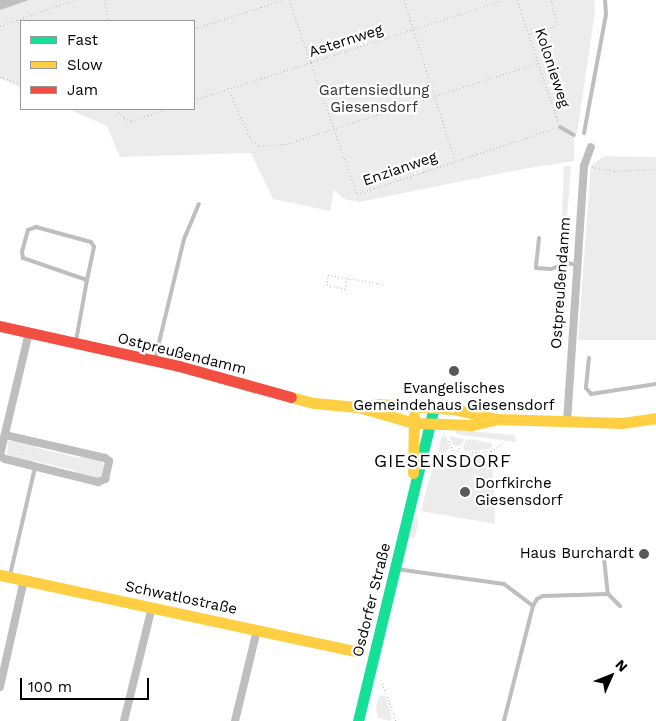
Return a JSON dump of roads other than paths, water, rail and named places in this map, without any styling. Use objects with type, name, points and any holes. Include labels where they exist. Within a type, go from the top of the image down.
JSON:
[{"type":"main road","name":"Ostpreußendamm","points":[[0,326],[155,361],[299,400],[357,407],[414,423],[472,426],[496,419]]},
{"type":"main road","name":"Ostpreußendamm","points":[[357,407],[378,404],[474,413],[496,419],[567,422],[622,423],[656,418]]},
{"type":"main road","name":"Osdorfer Straße","points":[[413,485],[415,407]]},
{"type":"main road","name":"Osdorfer Straße","points":[[361,720],[396,569],[413,485],[432,423],[434,408]]},
{"type":"main road","name":"Schwatlostraße","points":[[5,576],[355,651]]},
{"type":"street","name":"Ostpreußendamm","points":[[567,422],[584,166],[591,147]]},
{"type":"street","points":[[5,435],[105,458],[109,461],[105,479],[98,482],[5,459],[0,455],[29,332]]},
{"type":"street","points":[[0,687],[24,580]]},
{"type":"street","points":[[124,721],[152,608]]},
{"type":"street","points":[[235,721],[257,630]]},
{"type":"lane","points":[[584,133],[606,14],[605,0]]},
{"type":"lane","name":"Kolonieweg","points":[[560,127],[574,135]]},
{"type":"lane","points":[[155,361],[184,239],[199,204]]},
{"type":"lane","points":[[75,343],[94,247],[91,242],[36,227],[28,230],[22,252],[23,258],[87,280]]},
{"type":"lane","points":[[539,238],[536,268],[550,269],[567,263],[577,265]]},
{"type":"lane","points":[[589,358],[586,388],[590,394],[656,384]]},
{"type":"lane","points":[[5,576],[34,472]]},
{"type":"lane","points":[[604,558],[608,594],[620,606]]},
{"type":"lane","points":[[396,569],[504,584],[533,606]]},
{"type":"lane","points":[[504,721],[536,600],[542,596],[608,594]]},
{"type":"place","name":"Evangelisches Gemeindehaus Giesensdorf","points":[[454,371]]},
{"type":"place","name":"Dorfkirche Giesensdorf","points":[[465,492]]},
{"type":"place","name":"Haus Burchardt","points":[[644,554]]},
{"type":"district","name":"GIESENSDORF","points":[[443,461]]},
{"type":"park label","name":"Gartensiedlung Giesensdorf","points":[[374,98]]}]
